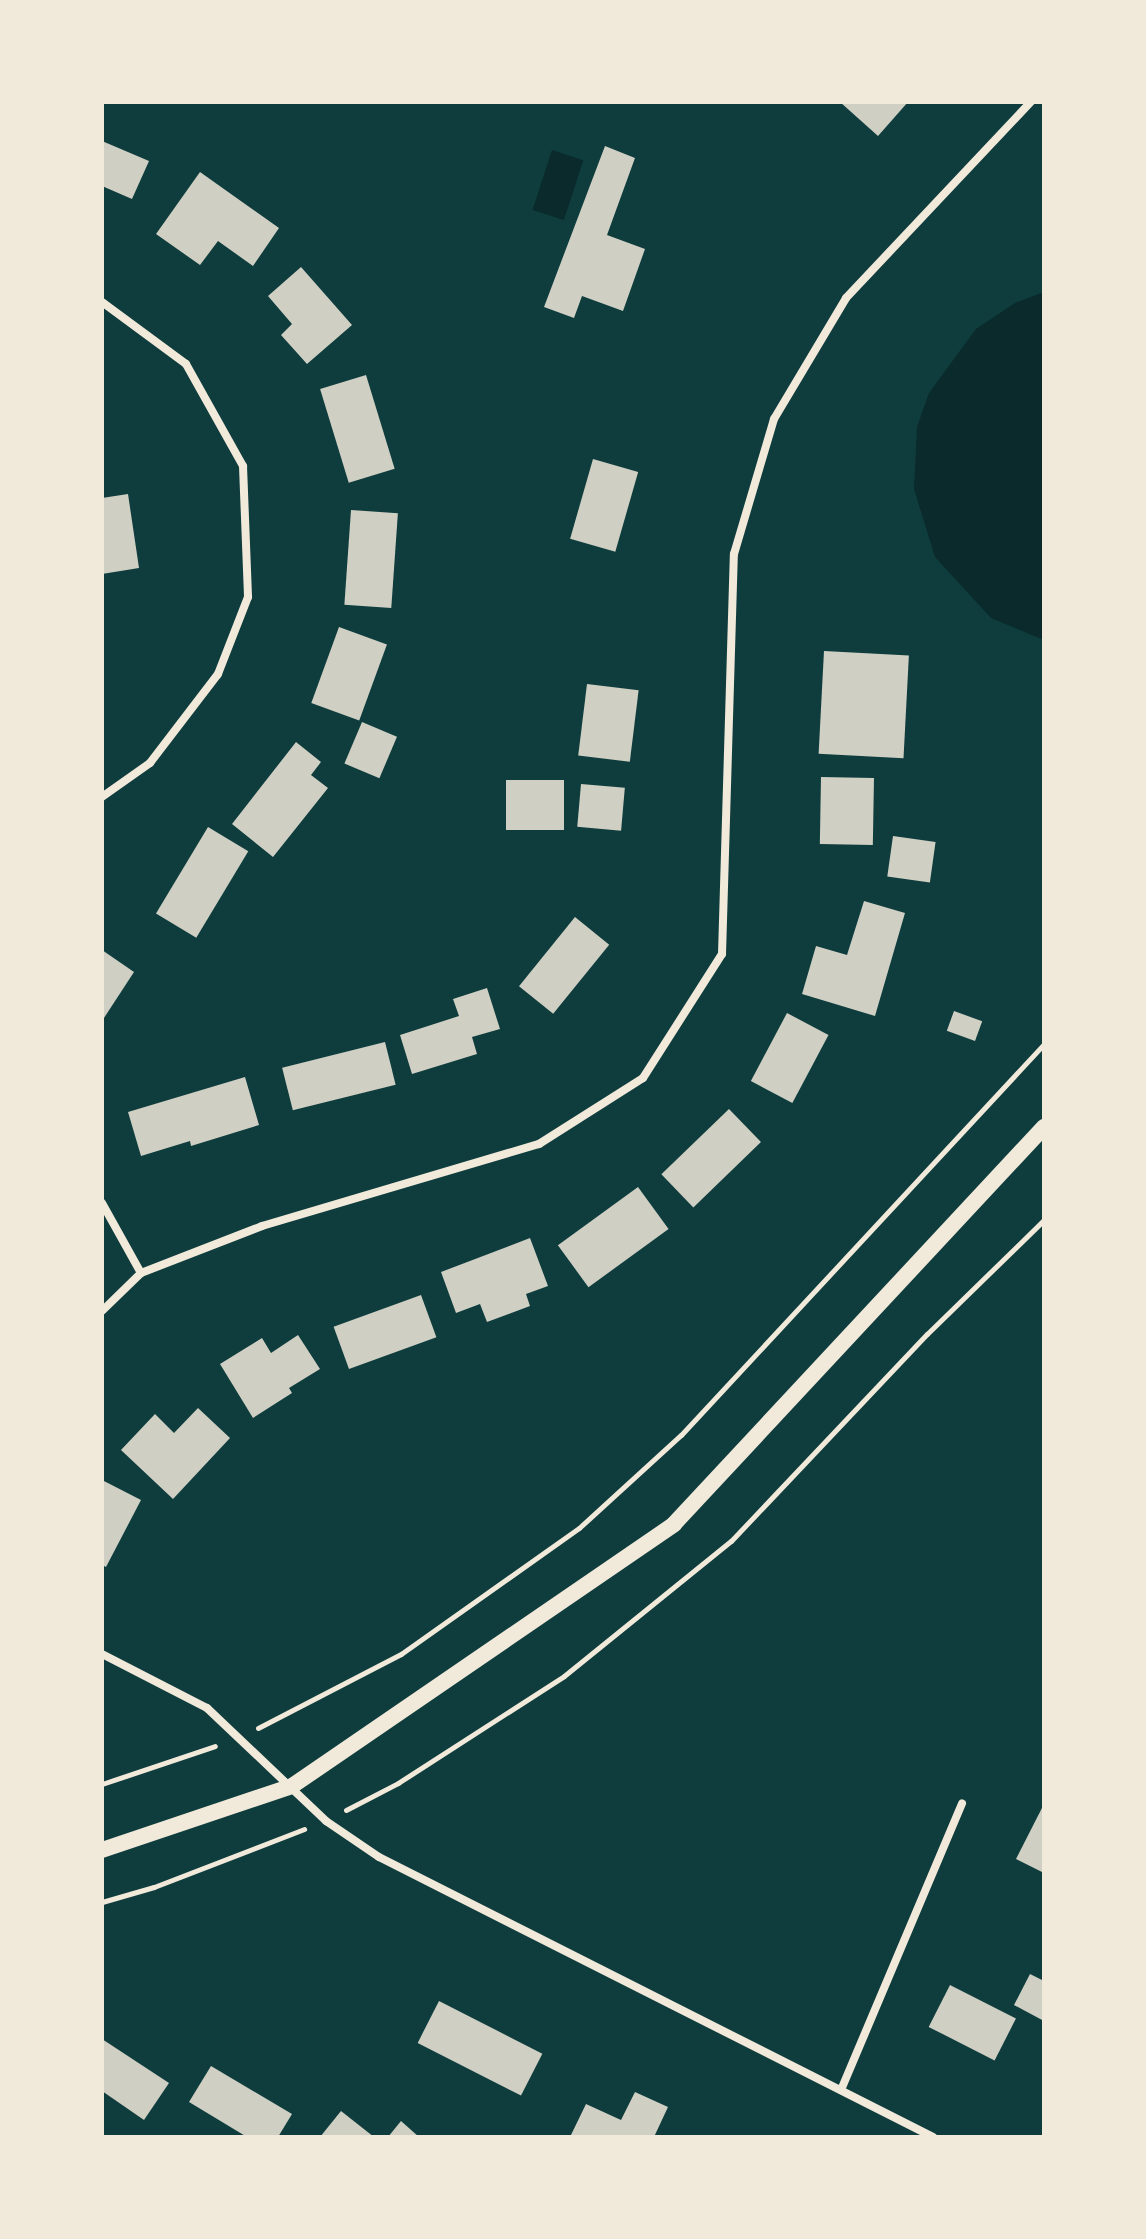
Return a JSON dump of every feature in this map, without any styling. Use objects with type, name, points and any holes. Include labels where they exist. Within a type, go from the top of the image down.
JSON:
[{"type":"main road","points":[[102,1850],[292,1786],[674,1524],[1044,1127]]},
{"type":"street","points":[[102,1311],[141,1273],[262,1226],[539,1144],[643,1078],[722,954],[734,554],[774,419],[846,298],[1031,102]]},
{"type":"street","points":[[102,302],[186,364],[243,466],[248,597],[218,674],[150,763],[102,797]]},
{"type":"street","points":[[102,1203],[141,1273]]},
{"type":"street","points":[[102,1654],[207,1708],[326,1821],[379,1857],[933,2137]]},
{"type":"street","points":[[841,2090],[962,1803]]},
{"type":"path","points":[[102,1784],[239,1737],[401,1654],[579,1528],[681,1435],[1044,1044]]},
{"type":"path","points":[[102,1902],[154,1887],[326,1821],[398,1783],[564,1676],[731,1541],[927,1334],[1044,1220]]},
{"type":"water","points":[[552,150],[583,160],[564,220],[533,210]]},
{"type":"water","points":[[1044,292],[1044,640],[991,618],[935,557],[914,489],[917,427],[929,393],[976,329],[1015,303]]},
{"type":"building","points":[[840,102],[908,102],[878,136]]},
{"type":"building","points":[[102,141],[149,161],[132,199],[102,186]]},
{"type":"building","points":[[605,146],[635,158],[607,235],[645,249],[623,311],[582,296],[574,318],[544,307]]},
{"type":"building","points":[[200,172],[279,228],[253,266],[218,241],[200,265],[156,234]]},
{"type":"building","points":[[301,267],[352,325],[307,364],[281,335],[292,324],[268,296]]},
{"type":"building","points":[[366,375],[395,469],[349,483],[320,389]]},
{"type":"building","points":[[593,459],[638,472],[615,552],[570,539]]},
{"type":"building","points":[[128,494],[139,568],[102,574],[102,498]]},
{"type":"building","points":[[351,510],[398,513],[391,608],[344,605]]},
{"type":"building","points":[[339,627],[387,644],[359,721],[311,703]]},
{"type":"building","points":[[824,651],[909,655],[903,758],[819,754]]},
{"type":"building","points":[[587,684],[639,690],[630,762],[578,755]]},
{"type":"building","points":[[362,722],[397,737],[379,778],[344,763]]},
{"type":"building","points":[[296,742],[321,762],[311,775],[328,788],[273,857],[232,824]]},
{"type":"building","points":[[821,777],[874,778],[873,845],[820,844]]},
{"type":"building","points":[[506,780],[564,780],[564,830],[506,830]]},
{"type":"building","points":[[581,784],[625,788],[621,831],[577,827]]},
{"type":"building","points":[[208,827],[248,851],[196,938],[156,914]]},
{"type":"building","points":[[893,836],[936,842],[930,883],[887,877]]},
{"type":"building","points":[[864,901],[905,913],[875,1016],[802,994],[816,946],[847,955]]},
{"type":"building","points":[[575,917],[609,945],[553,1014],[519,986]]},
{"type":"building","points":[[102,950],[134,972],[102,1021]]},
{"type":"building","points":[[487,988],[500,1029],[472,1037],[477,1054],[412,1074],[400,1035],[459,1016],[453,999]]},
{"type":"building","points":[[954,1011],[982,1021],[975,1041],[947,1031]]},
{"type":"building","points":[[787,1013],[828,1035],[792,1103],[751,1081]]},
{"type":"building","points":[[385,1042],[396,1085],[293,1110],[282,1068]]},
{"type":"building","points":[[245,1077],[259,1125],[191,1146],[190,1141],[141,1156],[128,1112]]},
{"type":"building","points":[[729,1109],[761,1142],[693,1207],[661,1174]]},
{"type":"building","points":[[638,1187],[669,1229],[588,1287],[558,1245]]},
{"type":"building","points":[[530,1238],[548,1286],[526,1294],[530,1306],[487,1322],[480,1304],[456,1313],[441,1272]]},
{"type":"building","points":[[421,1295],[436,1337],[349,1369],[334,1327]]},
{"type":"building","points":[[298,1335],[320,1369],[289,1388],[292,1393],[253,1418],[220,1364],[262,1338],[271,1353]]},
{"type":"building","points":[[198,1408],[230,1438],[173,1499],[121,1450],[155,1414],[174,1433]]},
{"type":"building","points":[[102,1480],[141,1500],[106,1567],[102,1565]]},
{"type":"building","points":[[1044,1804],[1044,1873],[1016,1859]]},
{"type":"building","points":[[1030,1974],[1044,1981],[1044,2021],[1014,2005]]},
{"type":"building","points":[[950,1985],[1016,2019],[995,2060],[929,2027]]},
{"type":"building","points":[[439,2001],[542,2054],[521,2096],[418,2043]]},
{"type":"building","points":[[102,2039],[169,2083],[144,2120],[102,2091]]},
{"type":"building","points":[[211,2066],[292,2114],[278,2137],[247,2137],[189,2102]]},
{"type":"building","points":[[635,2092],[668,2107],[654,2137],[570,2137],[586,2104],[621,2120]]},
{"type":"building","points":[[341,2111],[374,2137],[320,2137]]},
{"type":"building","points":[[401,2121],[419,2137],[388,2137]]}]
